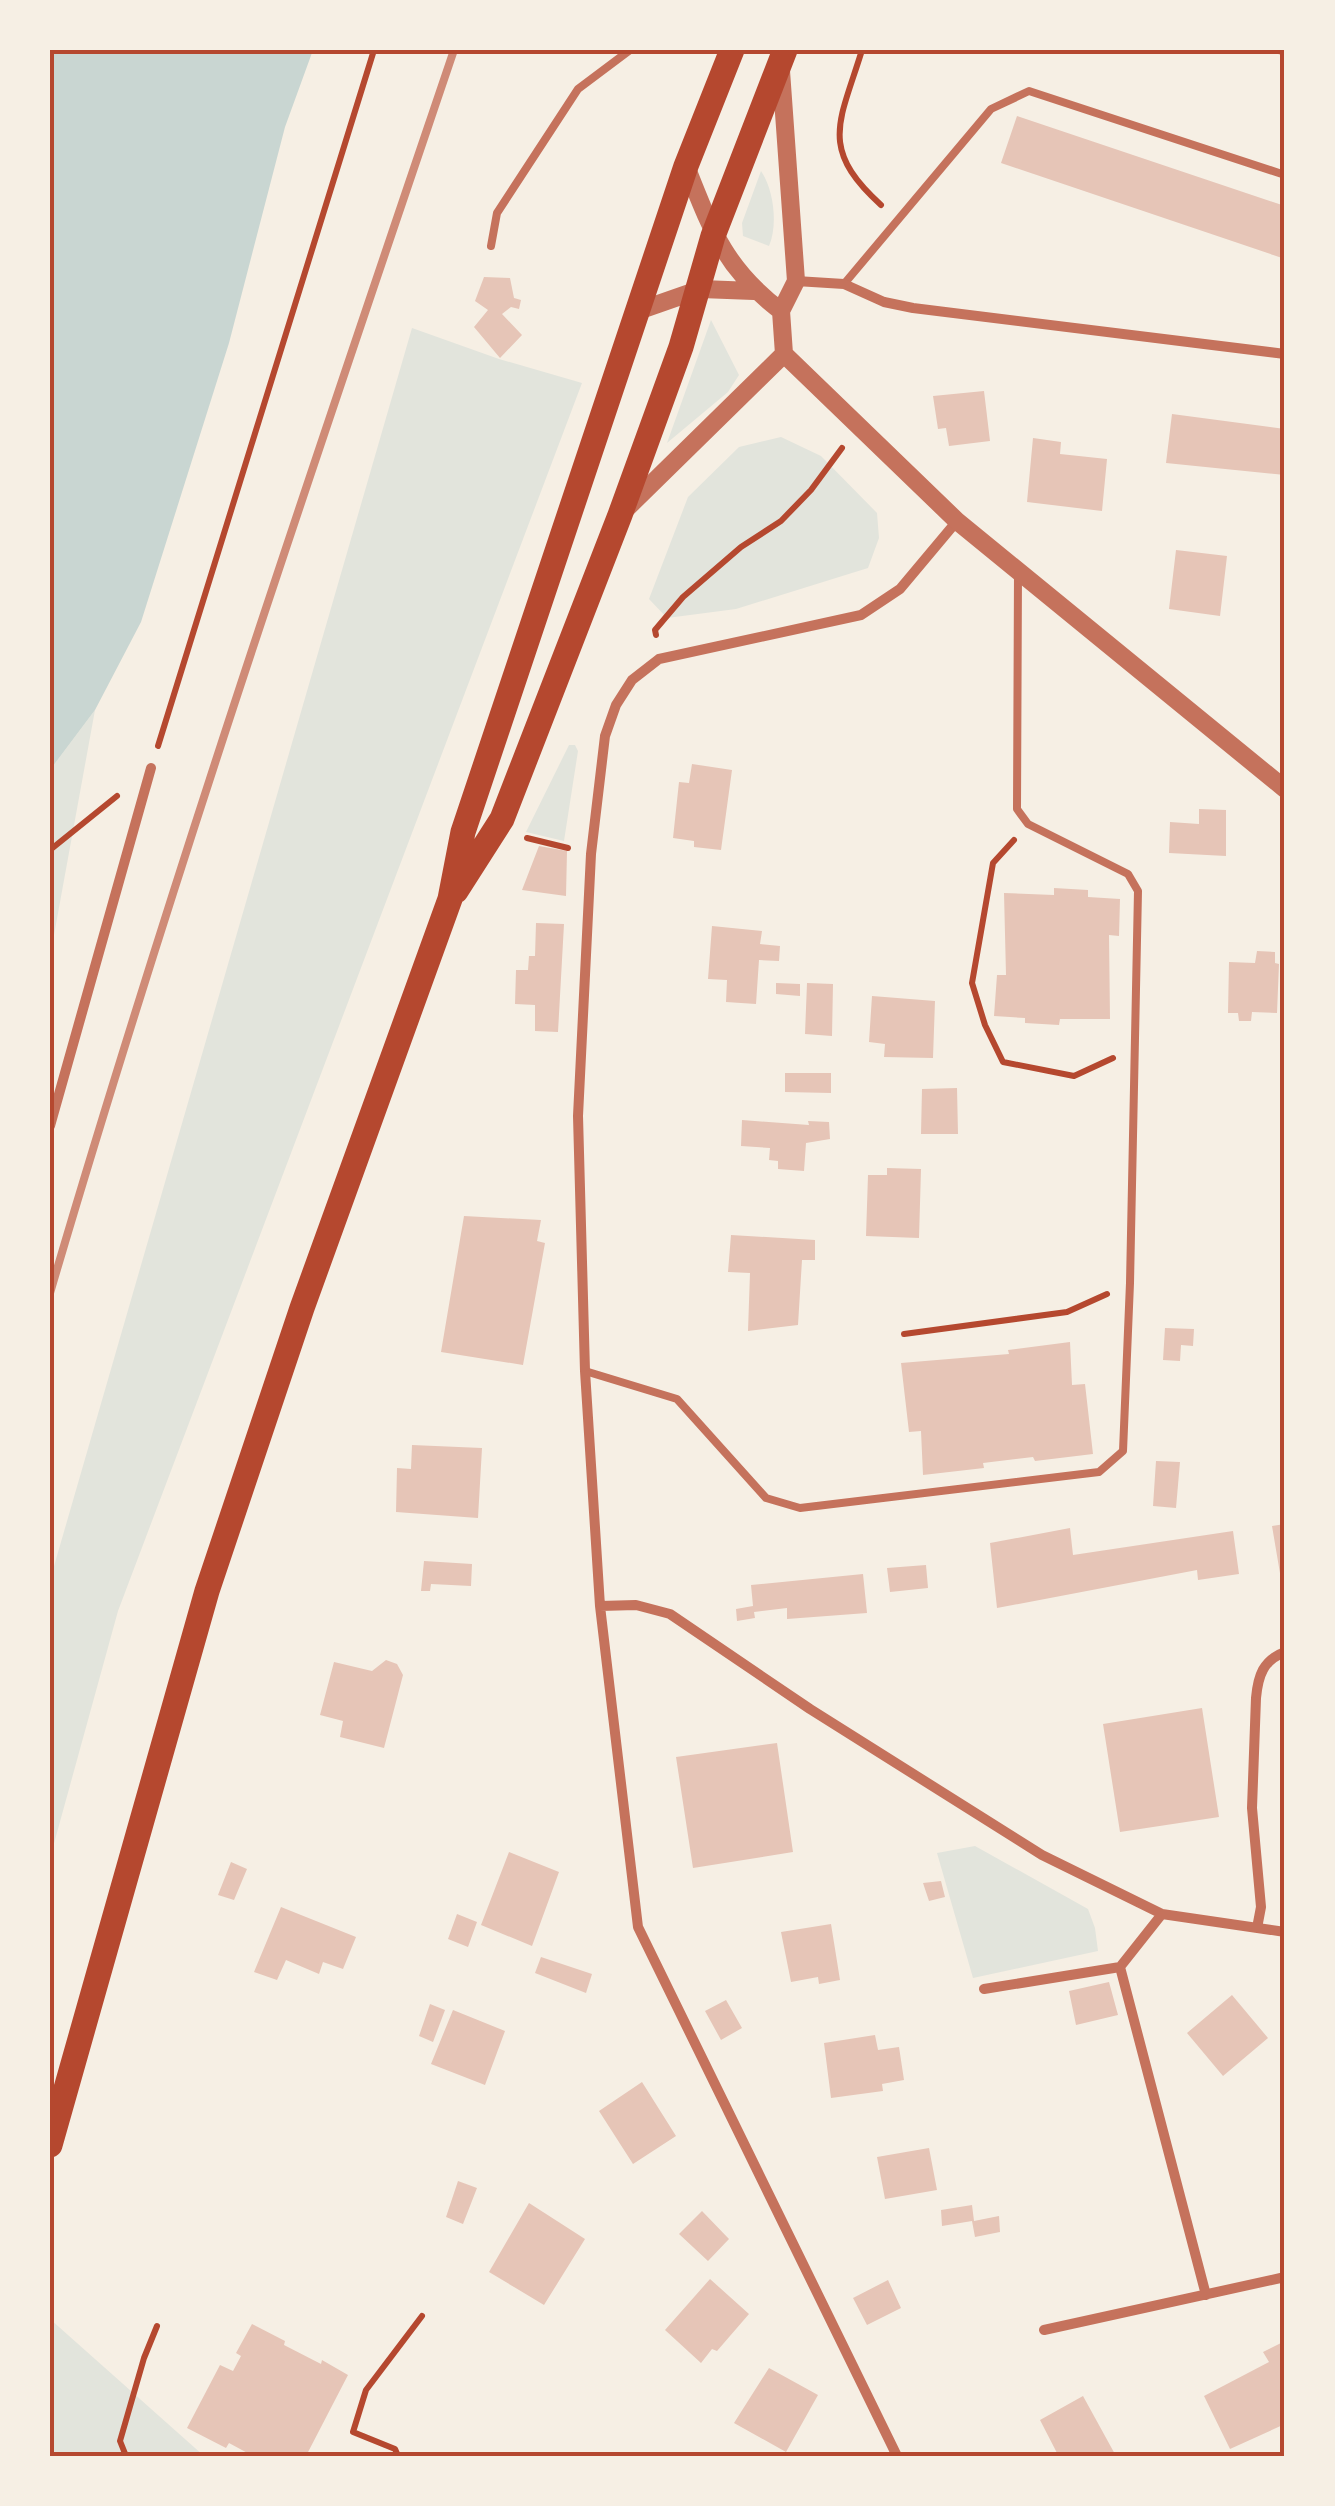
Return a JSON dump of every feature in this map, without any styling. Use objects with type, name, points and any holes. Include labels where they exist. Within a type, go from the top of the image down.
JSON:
[{"type":"main road","points":[[50,2145],[207,1591],[302,1308],[450,900],[462,832],[686,166],[732,50]]},
{"type":"main road","points":[[450,900],[502,819],[620,514],[700,288],[713,236],[783,55]]},
{"type":"street","points":[[783,55],[796,281],[782,311],[784,354],[957,521],[1285,789]]},
{"type":"street","points":[[686,166],[713,236],[754,290],[782,311]]},
{"type":"street","points":[[796,281],[844,284],[884,302],[913,308],[1285,354]]},
{"type":"street","points":[[638,311],[700,288],[754,290]]},
{"type":"street","points":[[620,514],[784,354]]},
{"type":"street","points":[[897,2456],[638,1926],[600,1606],[585,1371],[578,1116],[592,854],[605,736],[616,706],[632,680],[659,659],[861,616],[900,589],[957,521]]},
{"type":"street","points":[[50,1126],[151,768]]},
{"type":"street","points":[[600,1606],[636,1605],[670,1614],[810,1709],[1042,1855],[1162,1914],[1285,1932]]},
{"type":"street","points":[[1257,1928],[1261,1907],[1252,1808],[1256,1698],[1266,1662],[1285,1652]]},
{"type":"street","points":[[984,1989],[1120,1967],[1162,1914]]},
{"type":"street","points":[[1120,1967],[1206,2294]]},
{"type":"street","points":[[1044,2330],[1285,2277]]},
{"type":"lane","points":[[492,246],[497,213],[578,89],[630,50]]},
{"type":"lane","points":[[844,284],[991,109],[1030,91],[1285,176]]},
{"type":"lane","points":[[585,1371],[678,1399],[766,1498],[800,1508],[1099,1472],[1123,1451],[1138,891],[1128,874],[1028,824],[1017,809],[1018,572]]},
{"type":"path","points":[[50,850],[151,768],[374,50]]},
{"type":"path","points":[[862,50],[837,146],[856,182],[898,220]]},
{"type":"path","points":[[1272,50],[1285,52]]},
{"type":"path","points":[[659,659],[655,630],[682,597],[741,547],[781,521],[812,490],[858,427]]},
{"type":"path","points":[[1028,824],[994,863],[972,983],[985,1026],[1003,1062],[1074,1076],[1136,1047]]},
{"type":"path","points":[[516,836],[574,850]]},
{"type":"path","points":[[904,1334],[1068,1312],[1130,1283]]},
{"type":"path","points":[[398,2456],[395,2448],[353,2432],[366,2390],[422,2316]]},
{"type":"path","points":[[126,2456],[120,2441],[157,2326]]},
{"type":"shaded area","points":[[50,50],[313,50],[285,127],[229,343],[141,622],[95,710],[50,770]]},
{"type":"shaded area","points":[[761,171],[773,208],[769,246],[743,236],[742,223]]},
{"type":"shaded area","points":[[711,320],[739,375],[728,392],[667,443]]},
{"type":"shaded area","points":[[412,328],[582,383],[118,1611],[50,1858],[50,1580]]},
{"type":"shaded area","points":[[781,437],[821,456],[877,513],[879,538],[868,568],[736,609],[667,618],[649,599],[688,497],[739,447]]},
{"type":"shaded area","points":[[95,710],[50,957],[50,770]]},
{"type":"shaded area","points":[[569,745],[575,745],[578,751],[564,841],[526,832]]},
{"type":"shaded area","points":[[975,1846],[1088,1909],[1098,1951],[973,1978],[937,1853]]},
{"type":"shaded area","points":[[50,2319],[204,2456],[50,2456]]},
{"type":"building","points":[[1017,116],[1285,206],[1285,259],[1001,163]]},
{"type":"building","points":[[484,277],[510,278],[514,298],[521,300],[519,309],[511,307],[502,314],[522,335],[500,358],[474,327],[488,310],[475,301]]},
{"type":"building","points":[[984,391],[990,441],[949,446],[946,428],[938,429],[933,396]]},
{"type":"building","points":[[1172,414],[1285,429],[1285,475],[1166,463]]},
{"type":"building","points":[[1033,438],[1061,442],[1060,454],[1107,459],[1102,511],[1027,502]]},
{"type":"building","points":[[1176,550],[1227,556],[1220,616],[1169,609]]},
{"type":"building","points":[[692,764],[732,770],[721,850],[694,847],[694,841],[673,838],[679,782],[689,783]]},
{"type":"building","points":[[1199,809],[1226,810],[1226,856],[1169,853],[1170,822],[1199,824]]},
{"type":"building","points":[[539,846],[567,851],[566,896],[522,890]]},
{"type":"building","points":[[1054,888],[1088,890],[1088,897],[1120,899],[1119,936],[1109,935],[1110,1019],[1060,1019],[1059,1025],[994,1016],[997,975],[1006,975],[1004,893],[1054,895]]},
{"type":"building","points":[[536,923],[564,924],[558,1032],[535,1031],[535,1005],[515,1004],[516,970],[528,970],[529,956],[535,956]]},
{"type":"building","points":[[712,926],[762,931],[760,944],[780,946],[779,961],[759,960],[756,1004],[726,1002],[727,980],[708,979]]},
{"type":"building","points":[[1257,951],[1275,952],[1275,963],[1279,964],[1277,1013],[1252,1012],[1251,1021],[1239,1021],[1238,1013],[1228,1013],[1229,962],[1255,963]]},
{"type":"building","points":[[776,983],[800,984],[800,996],[776,994]]},
{"type":"building","points":[[807,983],[833,984],[832,1036],[805,1034]]},
{"type":"building","points":[[872,996],[935,1001],[933,1058],[884,1057],[885,1044],[869,1042]]},
{"type":"building","points":[[785,1073],[831,1073],[831,1093],[785,1092]]},
{"type":"building","points":[[957,1088],[958,1134],[921,1134],[922,1089]]},
{"type":"building","points":[[742,1120],[809,1125],[808,1121],[829,1122],[830,1139],[806,1143],[804,1171],[778,1169],[778,1161],[769,1160],[770,1148],[741,1146]]},
{"type":"building","points":[[887,1168],[921,1169],[919,1238],[866,1236],[868,1175],[887,1175]]},
{"type":"building","points":[[464,1216],[541,1220],[537,1241],[545,1243],[523,1365],[441,1352]]},
{"type":"building","points":[[731,1235],[815,1240],[815,1260],[802,1260],[798,1325],[748,1331],[750,1273],[728,1272]]},
{"type":"building","points":[[1165,1328],[1194,1329],[1193,1346],[1181,1345],[1180,1361],[1163,1360]]},
{"type":"building","points":[[1070,1342],[1072,1385],[1085,1384],[1093,1454],[983,1463],[984,1468],[923,1475],[921,1431],[909,1432],[901,1363],[1009,1354],[1008,1350]]},
{"type":"building","points":[[412,1445],[482,1448],[478,1518],[396,1512],[397,1468],[411,1469]]},
{"type":"building","points":[[1156,1461],[1180,1462],[1176,1508],[1153,1506]]},
{"type":"building","points":[[1285,1524],[1285,1590],[1283,1591],[1272,1526]]},
{"type":"building","points":[[1070,1528],[1073,1555],[1233,1531],[1239,1574],[1198,1580],[1197,1570],[997,1608],[990,1543]]},
{"type":"building","points":[[424,1561],[472,1564],[471,1586],[431,1584],[430,1591],[421,1591]]},
{"type":"building","points":[[926,1565],[928,1588],[890,1592],[887,1568]]},
{"type":"building","points":[[863,1574],[867,1613],[787,1619],[787,1608],[754,1612],[755,1618],[737,1621],[736,1609],[753,1606],[751,1585]]},
{"type":"building","points":[[386,1660],[397,1664],[403,1675],[384,1748],[340,1737],[343,1721],[320,1715],[334,1662],[372,1671]]},
{"type":"building","points":[[1202,1708],[1219,1817],[1120,1832],[1103,1724]]},
{"type":"building","points":[[777,1743],[793,1852],[693,1868],[676,1757]]},
{"type":"building","points":[[509,1852],[559,1872],[532,1946],[481,1925]]},
{"type":"building","points":[[231,1862],[247,1869],[234,1900],[218,1895]]},
{"type":"building","points":[[941,1881],[945,1897],[929,1901],[923,1883]]},
{"type":"building","points":[[281,1907],[356,1937],[343,1969],[323,1962],[319,1974],[286,1960],[277,1980],[254,1972]]},
{"type":"building","points":[[457,1914],[477,1922],[468,1947],[448,1939]]},
{"type":"building","points":[[831,1924],[840,1980],[819,1984],[818,1977],[791,1982],[781,1932]]},
{"type":"building","points":[[541,1957],[592,1974],[586,1993],[535,1973]]},
{"type":"building","points":[[1109,1982],[1118,2015],[1076,2025],[1069,1991]]},
{"type":"building","points":[[1232,1995],[1268,2038],[1223,2076],[1187,2033]]},
{"type":"building","points":[[726,2000],[742,2028],[721,2040],[705,2011]]},
{"type":"building","points":[[430,2004],[445,2010],[433,2042],[419,2036]]},
{"type":"building","points":[[453,2010],[505,2031],[485,2085],[431,2064]]},
{"type":"building","points":[[875,2035],[878,2050],[899,2047],[904,2080],[882,2084],[883,2091],[831,2098],[824,2043]]},
{"type":"building","points":[[642,2082],[676,2136],[633,2164],[599,2111]]},
{"type":"building","points":[[929,2148],[937,2190],[885,2199],[877,2157]]},
{"type":"building","points":[[458,2181],[477,2188],[463,2224],[446,2217]]},
{"type":"building","points":[[529,2203],[585,2239],[544,2305],[489,2272]]},
{"type":"building","points":[[972,2205],[974,2221],[999,2216],[1000,2232],[975,2237],[972,2221],[942,2226],[941,2210]]},
{"type":"building","points":[[702,2211],[729,2239],[708,2261],[679,2234]]},
{"type":"building","points":[[710,2279],[749,2314],[717,2351],[712,2349],[701,2363],[665,2330]]},
{"type":"building","points":[[888,2280],[901,2308],[867,2325],[853,2298]]},
{"type":"building","points":[[252,2324],[285,2341],[284,2345],[348,2375],[306,2456],[253,2456],[229,2443],[226,2448],[187,2428],[220,2365],[233,2371],[241,2356],[236,2353]]},
{"type":"building","points":[[1285,2341],[1285,2424],[1230,2449],[1204,2396],[1269,2362],[1263,2352]]},
{"type":"building","points":[[769,2368],[818,2395],[786,2452],[734,2423]]},
{"type":"building","points":[[1083,2396],[1116,2456],[1052,2456],[1057,2453],[1040,2420]]},
{"type":"railway","points":[[50,1293],[195,825],[454,50]]}]
